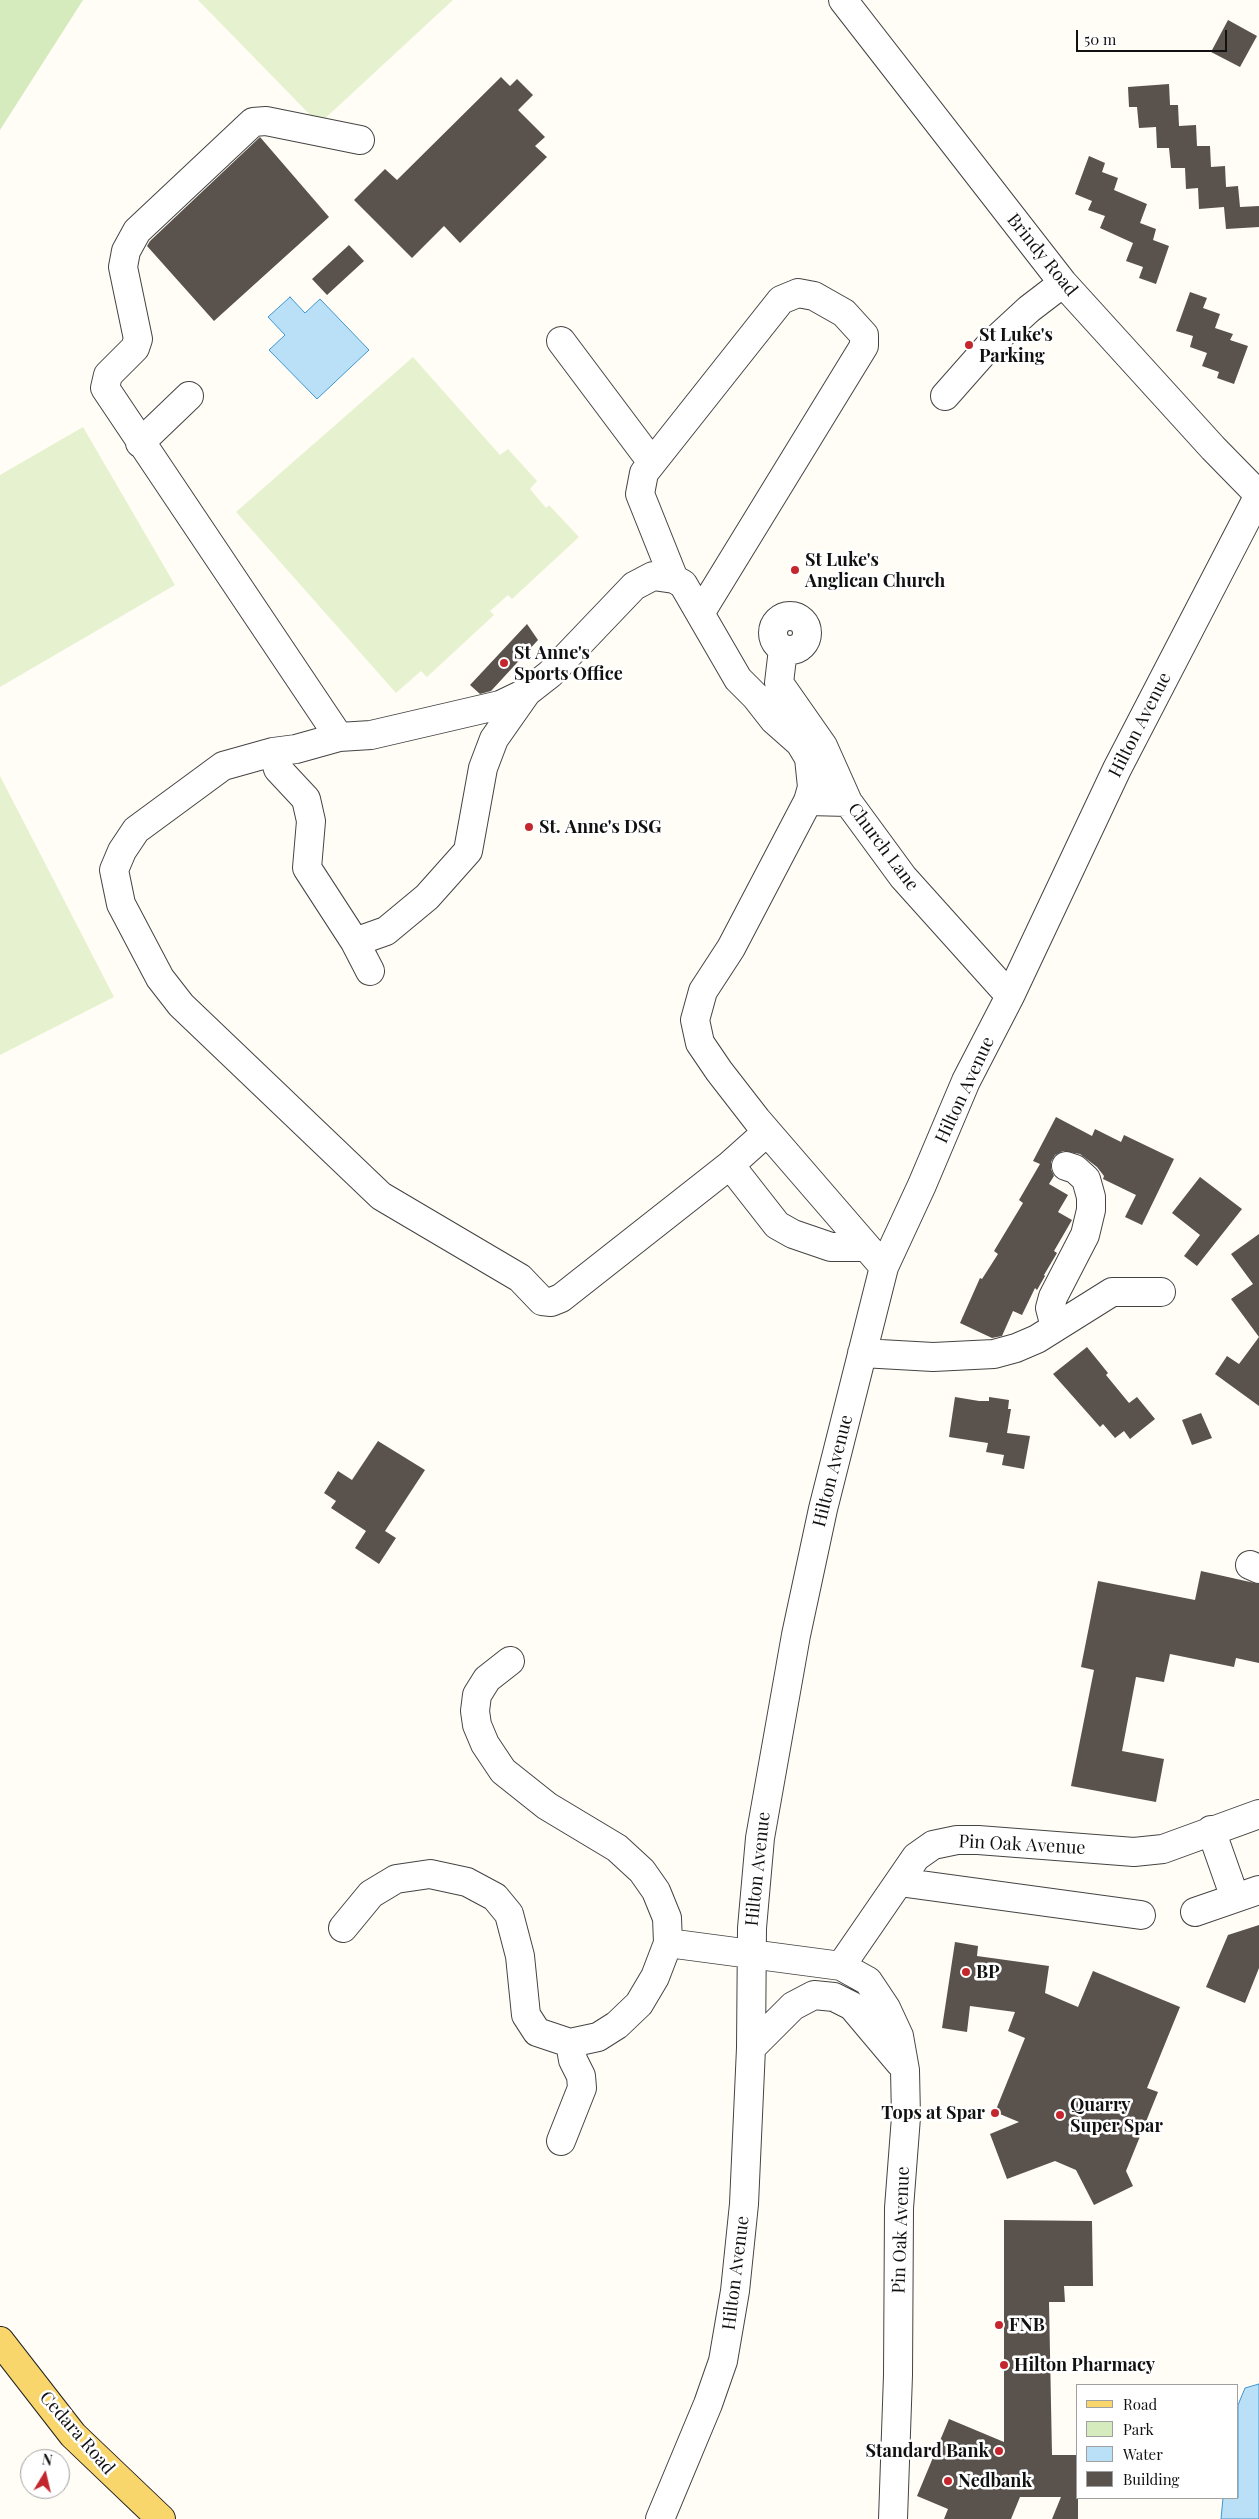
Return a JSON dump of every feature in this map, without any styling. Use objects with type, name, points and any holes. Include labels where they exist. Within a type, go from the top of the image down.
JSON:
[{"type":"main road","name":"Cedara Road","points":[[0,2341],[74,2435],[161,2519]]},
{"type":"street","name":"Brindy Road","points":[[843,0],[1063,283],[1213,448],[1259,495]]},
{"type":"street","points":[[339,737],[140,443],[105,388],[108,375],[135,348],[138,338],[123,267],[126,251],[137,232],[253,122],[266,121],[360,140]]},
{"type":"street","points":[[945,396],[990,345],[1029,309],[1063,283]]},
{"type":"street","points":[[674,579],[640,494],[644,473],[651,461],[781,300],[798,293],[814,296],[844,313],[864,336],[864,346],[701,612]]},
{"type":"street","points":[[561,341],[651,461]]},
{"type":"street","points":[[140,443],[188,396]]},
{"type":"street","name":"Hilton Avenue","points":[[660,2519],[705,2412],[723,2361],[735,2292],[744,2204],[751,2048],[751,1955],[760,1838],[796,1635],[823,1509],[884,1267],[922,1185],[966,1081],[1010,996],[1117,769],[1259,495]]},
{"type":"street","points":[[767,1132],[730,1165],[561,1298],[551,1302],[542,1301],[520,1278],[381,1196],[181,1005],[160,978],[121,904],[114,870],[122,851],[136,830],[223,766],[339,737],[371,735],[500,705],[527,692],[550,674],[642,580],[653,576],[674,579],[683,584],[701,612],[738,679],[756,696],[774,720],[800,743],[809,758],[812,787],[808,801],[731,948],[703,991],[695,1020],[700,1043],[767,1132],[884,1267]]},
{"type":"street","name":"Church Lane","points":[[783,648],[778,683],[822,746],[848,802],[903,877],[1010,996]]},
{"type":"street","points":[[355,942],[386,931],[427,897],[468,852],[482,768],[494,739],[527,692]]},
{"type":"street","points":[[274,752],[278,769],[306,799],[311,821],[307,868],[355,942],[370,971]]},
{"type":"street","points":[[808,801],[848,802]]},
{"type":"street","points":[[730,1165],[777,1224],[793,1234],[831,1247],[866,1247]]},
{"type":"street","points":[[1055,1326],[1050,1308],[1053,1297],[1089,1223],[1092,1197],[1086,1179],[1075,1169],[1066,1166]]},
{"type":"street","points":[[862,1353],[933,1357],[994,1354],[1030,1342],[1112,1292],[1161,1292]]},
{"type":"street","points":[[343,1928],[371,1894],[396,1879],[430,1874],[467,1882],[496,1897],[509,1914],[520,1956],[526,2015],[537,2032],[560,2042],[570,2043],[598,2037],[617,2025],[639,2004],[654,1977],[668,1943],[667,1918],[656,1890],[642,1871],[617,1848],[547,1806],[503,1771],[485,1744],[477,1726],[475,1711],[477,1695],[487,1679],[510,1661]]},
{"type":"street","name":"Pin Oak Avenue","points":[[841,1966],[916,1857],[933,1845],[957,1840],[978,1840],[1134,1852],[1163,1849],[1259,1814]]},
{"type":"street","points":[[1195,1912],[1247,1894],[1211,1830]]},
{"type":"street","points":[[899,1882],[1141,1914]]},
{"type":"street","name":"Pin Oak Avenue","points":[[668,1943],[841,1966],[868,1981],[886,2008],[899,2036],[906,2070],[906,2117],[899,2208],[898,2375],[893,2519]]},
{"type":"street","points":[[751,2048],[793,2006],[814,1995],[834,1997],[852,2006],[906,2070]]},
{"type":"street","points":[[561,2141],[582,2088],[581,2076],[573,2060],[570,2043]]},
{"type":"green space","points":[[0,0],[83,0],[0,130]]},
{"type":"green space","points":[[198,0],[453,0],[319,124]]},
{"type":"green space","points":[[413,357],[500,455],[508,449],[537,481],[530,489],[546,508],[549,505],[579,537],[512,599],[508,595],[490,611],[494,615],[427,677],[421,671],[396,693],[236,512]]},
{"type":"green space","points":[[83,427],[175,585],[0,687],[0,475]]},
{"type":"green space","points":[[0,776],[114,997],[0,1055]]},
{"type":"water","points":[[290,297],[305,313],[320,299],[369,350],[317,399],[269,350],[285,335],[268,317]]},
{"type":"water","points":[[1259,2384],[1259,2519],[1221,2519],[1223,2499],[1239,2499],[1239,2403],[1245,2388]]},
{"type":"building","points":[[1228,20],[1257,36],[1240,67],[1211,52]]},
{"type":"building","points":[[501,77],[510,86],[517,79],[533,95],[518,110],[545,137],[535,146],[547,157],[460,243],[444,226],[412,258],[354,200],[385,169],[397,180]]},
{"type":"building","points":[[1169,84],[1170,105],[1178,105],[1179,126],[1196,125],[1197,146],[1210,146],[1211,167],[1225,166],[1226,187],[1238,186],[1240,207],[1259,206],[1259,227],[1226,229],[1224,207],[1199,209],[1198,188],[1186,189],[1185,168],[1171,168],[1169,148],[1157,148],[1156,127],[1139,128],[1137,107],[1129,107],[1128,87]]},
{"type":"building","points":[[260,137],[329,217],[214,321],[147,246],[150,241]]},
{"type":"building","points":[[1089,156],[1105,163],[1102,172],[1118,178],[1114,190],[1147,204],[1140,223],[1156,229],[1153,240],[1169,246],[1156,284],[1139,278],[1143,267],[1126,261],[1133,243],[1100,228],[1105,216],[1088,210],[1092,201],[1075,194]]},
{"type":"building","points":[[349,245],[364,261],[327,295],[312,279]]},
{"type":"building","points":[[1190,292],[1207,298],[1203,308],[1220,314],[1215,328],[1233,334],[1230,340],[1248,346],[1234,384],[1217,378],[1219,372],[1202,366],[1207,353],[1190,347],[1193,336],[1176,331]]},
{"type":"building","name":"St Anne's Sports Office","points":[[527,624],[538,640],[491,691],[480,694],[470,685]]},
{"type":"building","points":[[1056,1117],[1092,1136],[1095,1129],[1121,1142],[1124,1135],[1174,1159],[1142,1225],[1125,1217],[1136,1195],[1103,1179],[1104,1176],[1097,1167],[1080,1154],[1063,1151],[1055,1155],[1051,1162],[1054,1176],[1049,1184],[1068,1195],[1058,1212],[1072,1220],[1054,1251],[1057,1253],[1045,1276],[1037,1290],[1035,1288],[1022,1315],[1013,1311],[1002,1336],[992,1338],[960,1323],[980,1278],[982,1279],[998,1254],[994,1251],[1023,1203],[1019,1200],[1040,1164],[1033,1161]]},
{"type":"building","points":[[1200,1177],[1242,1209],[1197,1266],[1184,1256],[1200,1235],[1172,1213]]},
{"type":"building","points":[[1259,1234],[1259,1337],[1231,1299],[1253,1284],[1231,1254]]},
{"type":"building","points":[[1259,1337],[1259,1406],[1215,1374],[1227,1356],[1239,1364]]},
{"type":"building","points":[[1087,1347],[1108,1373],[1106,1375],[1129,1403],[1137,1397],[1155,1419],[1130,1439],[1124,1431],[1115,1438],[1103,1424],[1100,1427],[1053,1374]]},
{"type":"building","points":[[955,1397],[979,1401],[989,1401],[989,1397],[1009,1400],[1008,1409],[1011,1409],[1007,1433],[1030,1436],[1024,1469],[1002,1465],[1004,1455],[986,1452],[988,1443],[949,1437]]},
{"type":"building","points":[[1201,1413],[1212,1438],[1192,1445],[1182,1420]]},
{"type":"building","points":[[378,1441],[425,1470],[385,1531],[396,1538],[379,1564],[355,1548],[366,1531],[331,1508],[336,1501],[324,1493],[338,1471],[352,1480]]},
{"type":"building","points":[[1201,1571],[1259,1584],[1259,1663],[1236,1658],[1234,1667],[1170,1654],[1164,1682],[1136,1677],[1122,1751],[1164,1759],[1156,1802],[1071,1786],[1094,1670],[1081,1667],[1098,1581],[1195,1600]]},
{"type":"building","points":[[1259,1925],[1259,1968],[1245,2003],[1206,1987],[1228,1935]]},
{"type":"building","points":[[955,1942],[978,1946],[977,1956],[1049,1966],[1045,1993],[1078,2007],[1093,1971],[1180,2007],[1147,2088],[1158,2092],[1126,2171],[1133,2186],[1094,2205],[1076,2170],[1055,2161],[1007,2179],[990,2134],[1019,2122],[995,2112],[1025,2038],[1008,2031],[1015,2012],[970,2006],[967,2032],[942,2028]]},
{"type":"building","points":[[1004,2220],[1092,2221],[1093,2286],[1064,2286],[1065,2302],[1049,2302],[1052,2455],[1076,2455],[1078,2519],[1052,2519],[1061,2497],[1020,2497],[1011,2519],[944,2519],[948,2509],[917,2496],[949,2419],[1004,2442]]},
{"type":"place","name":"St Luke's Parking","points":[[969,345]]},
{"type":"place","name":"St Luke's Anglican Church","points":[[795,570]]},
{"type":"place","name":"St Anne's Sports Office","points":[[504,663]]},
{"type":"place","name":"St. Anne's DSG","points":[[529,827]]},
{"type":"place","name":"BP","points":[[966,1972]]},
{"type":"place","name":"Tops at Spar","points":[[995,2113]]},
{"type":"place","name":"Quarry Super Spar","points":[[1060,2115]]},
{"type":"place","name":"FNB","points":[[999,2325]]},
{"type":"place","name":"Hilton Pharmacy","points":[[1004,2365]]},
{"type":"place","name":"Standard Bank","points":[[999,2451]]},
{"type":"place","name":"Nedbank","points":[[948,2481]]}]
